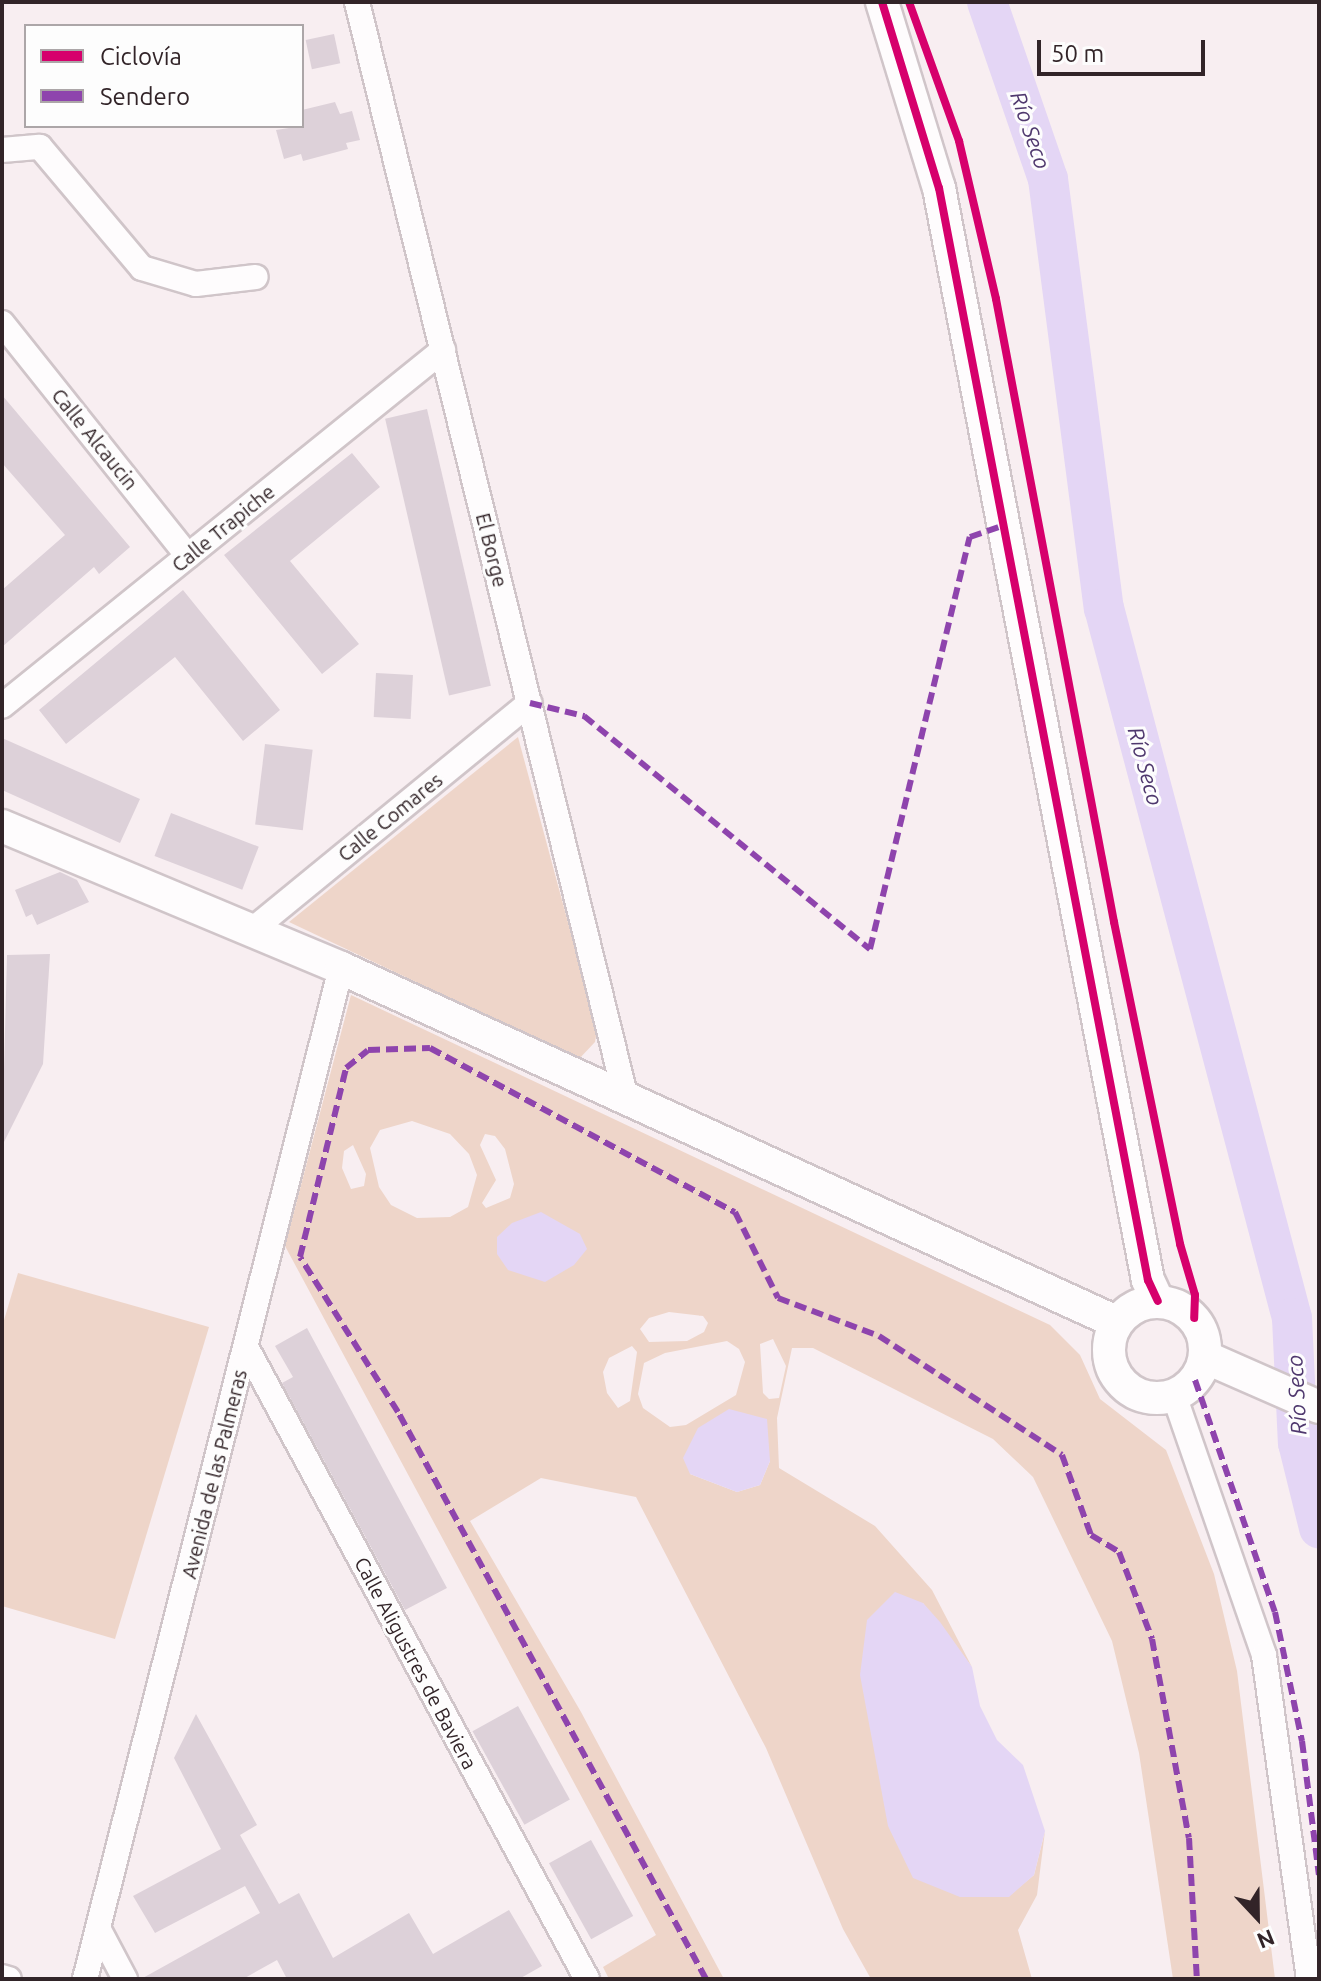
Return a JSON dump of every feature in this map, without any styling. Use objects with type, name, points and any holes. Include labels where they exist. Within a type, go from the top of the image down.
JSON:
[{"type":"street","name":"El Borge","points":[[357,2],[626,1099]]},
{"type":"street","points":[[882,2],[939,188],[1148,1280],[1158,1301]]},
{"type":"street","points":[[2,150],[40,147],[142,268],[196,284],[256,277]]},
{"type":"street","name":"Calle Alcaucin","points":[[2,323],[188,556]]},
{"type":"street","name":"Calle Trapiche","points":[[2,706],[443,350]]},
{"type":"street","name":"Calle Comares","points":[[251,931],[530,703]]},
{"type":"street","points":[[2,826],[341,968],[1116,1322]]},
{"type":"street","name":"Avenida de las Palmeras","points":[[85,1979],[341,968]]},
{"type":"street","points":[[1219,1364],[1174,1395],[1150,1399],[1127,1389],[1112,1370],[1108,1346],[1116,1322],[1131,1308],[1158,1301],[1175,1304],[1194,1318],[1219,1364],[1319,1407]]},
{"type":"street","name":"Calle Aligustres de Baviera","points":[[246,1347],[587,1979]]},
{"type":"street","points":[[1174,1395],[1264,1655],[1309,1979]]},
{"type":"street","points":[[98,1928],[125,1979]]},
{"type":"street","points":[[2,1977],[9,1979]]},
{"type":"shaded area","points":[[518,737],[597,1030],[595,1042],[579,1059],[289,922]]},
{"type":"shaded area","points":[[351,995],[1050,1325],[1080,1355],[1100,1399],[1166,1450],[1214,1574],[1237,1671],[1275,1979],[1173,1979],[1139,1753],[1112,1641],[1033,1477],[993,1439],[813,1348],[792,1348],[777,1418],[779,1468],[875,1526],[932,1590],[972,1667],[923,1603],[960,1897],[1009,1896],[1034,1875],[1045,1831],[1037,1895],[1018,1930],[1032,1979],[871,1979],[843,1929],[766,1748],[636,1497],[541,1478],[470,1521],[581,1712],[724,1979],[609,1979],[603,1967],[656,1935],[285,1246]],"holes":[[[412,1121],[450,1134],[469,1154],[477,1175],[468,1207],[450,1217],[417,1218],[391,1205],[379,1187],[370,1148],[380,1130]],[[485,1134],[495,1136],[505,1149],[514,1184],[510,1198],[486,1208],[482,1203],[496,1180],[480,1145]],[[353,1145],[366,1174],[364,1186],[351,1189],[342,1168],[344,1151]],[[669,1312],[703,1316],[708,1323],[704,1332],[687,1341],[649,1342],[640,1329],[649,1318]],[[773,1339],[786,1366],[779,1398],[769,1399],[763,1393],[760,1344]],[[727,1341],[739,1349],[745,1362],[736,1395],[686,1425],[670,1427],[643,1408],[638,1394],[644,1363],[665,1353]],[[632,1346],[637,1352],[630,1401],[618,1408],[607,1393],[603,1372],[609,1358]],[[770,1461],[760,1485],[737,1492],[690,1474]]]},
{"type":"shaded area","points":[[541,1212],[580,1234],[587,1249],[574,1265],[545,1282],[508,1270],[497,1254],[497,1237],[512,1223]]},
{"type":"shaded area","points":[[18,1273],[209,1327],[115,1639],[2,1606],[2,1327]]},
{"type":"shaded area","points":[[729,1409],[767,1419],[770,1461],[760,1485],[737,1492],[690,1474],[683,1458],[698,1428]]},
{"type":"shaded area","points":[[895,1592],[923,1603],[940,1622],[972,1667],[980,1706],[997,1740],[1023,1765],[1045,1831],[1034,1875],[1009,1897],[960,1897],[913,1878],[888,1826],[860,1675],[867,1620]]},
{"type":"building","points":[[334,34],[340,63],[312,69],[306,40]]},
{"type":"building","points":[[335,102],[340,114],[352,111],[360,140],[346,143],[348,149],[303,161],[301,154],[284,159],[276,130],[304,128],[304,110]]},
{"type":"building","points":[[2,395],[130,547],[99,574],[94,567],[2,647],[2,590],[65,535],[2,463]]},
{"type":"building","points":[[427,409],[491,686],[449,695],[385,419]]},
{"type":"building","points":[[352,453],[380,487],[290,561],[359,644],[322,674],[224,555]]},
{"type":"building","points":[[183,590],[280,710],[243,741],[175,657],[66,744],[39,710]]},
{"type":"building","points":[[376,673],[413,675],[411,719],[374,717]]},
{"type":"building","points":[[2,738],[140,799],[120,843],[2,790]]},
{"type":"building","points":[[265,744],[313,750],[303,830],[255,824]]},
{"type":"building","points":[[171,813],[259,847],[242,890],[155,856]]},
{"type":"building","points":[[60,872],[77,880],[89,902],[37,925],[32,914],[26,917],[15,890]]},
{"type":"building","points":[[50,954],[43,1064],[2,1146],[7,955]]},
{"type":"building","points":[[307,1328],[447,1588],[405,1610],[282,1383],[293,1377],[275,1346]]},
{"type":"building","points":[[518,1706],[570,1800],[524,1825],[473,1731]]},
{"type":"building","points":[[196,1714],[257,1825],[240,1835],[279,1904],[299,1893],[333,1958],[409,1913],[433,1954],[509,1910],[542,1966],[519,1979],[287,1979],[277,1960],[243,1979],[141,1979],[260,1913],[245,1886],[155,1933],[133,1896],[221,1849],[174,1758]]},
{"type":"building","points":[[591,1840],[633,1916],[591,1939],[549,1863]]},
{"type":"waterway","name":"Río Seco","points":[[987,2],[1048,179],[1104,608],[1292,1318],[1298,1443],[1319,1528]]},
{"type":"marked path","points":[[530,703],[584,716],[870,949],[970,537],[1002,526]]},
{"type":"marked path","points":[[706,1979],[398,1412],[300,1257],[346,1068],[368,1050],[430,1048],[735,1212],[778,1298],[879,1336],[1062,1455],[1091,1535],[1119,1552],[1152,1639],[1189,1838],[1197,1979]]},
{"type":"marked path","points":[[1195,1380],[1275,1612],[1302,1741],[1319,1875]]},
{"type":"cycle path","points":[[882,2],[939,188],[1148,1280],[1158,1301]]},
{"type":"cycle path","points":[[909,2],[959,141],[996,299],[1114,922],[1180,1244],[1195,1295],[1194,1318]]}]
